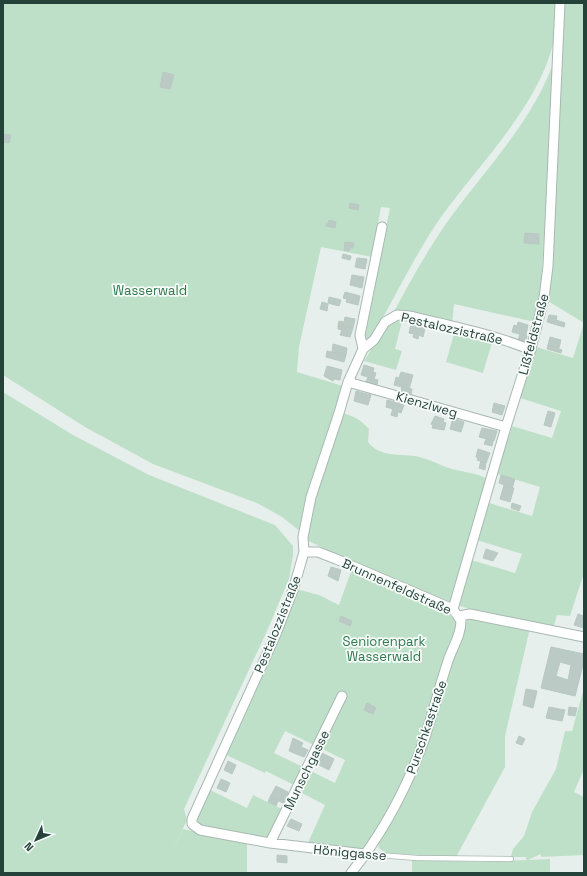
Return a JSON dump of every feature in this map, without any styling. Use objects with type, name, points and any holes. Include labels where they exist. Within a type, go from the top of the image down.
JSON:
[{"type":"street","name":"Lißfeldstraße","points":[[453,609],[506,427],[531,350],[542,305],[548,266],[560,3]]},
{"type":"street","name":"Pestalozzistraße","points":[[192,824],[193,814],[276,634],[293,590],[304,552],[303,537],[311,497],[339,414],[348,382],[362,348],[360,335],[382,227]]},
{"type":"street","name":"Pestalozzistraße","points":[[362,348],[374,340],[385,322],[397,315],[410,316],[514,342],[531,350]]},
{"type":"street","name":"Kienzlweg","points":[[348,382],[506,427]]},
{"type":"street","name":"Brunnenfeldstraße","points":[[304,552],[318,552],[336,559],[453,609],[459,616],[470,614],[584,637]]},
{"type":"street","name":"Purschkastraße","points":[[351,873],[381,831],[397,802],[425,738],[449,654],[460,636],[461,622],[459,616]]},
{"type":"street","name":"Munschgasse","points":[[270,843],[342,696]]},
{"type":"street","name":"Höniggasse","points":[[192,824],[200,830],[270,843],[365,854]]},
{"type":"lane","name":"Höniggasse","points":[[365,854],[425,858],[510,859]]},
{"type":"green space","name":"Wasserwald","points":[[3,3],[555,3],[555,26],[552,48],[544,71],[533,93],[504,136],[431,232],[371,338],[365,341],[364,332],[390,208],[381,207],[372,257],[321,247],[299,347],[297,372],[343,386],[301,532],[282,517],[259,504],[153,464],[85,427],[3,375]]},
{"type":"green space","points":[[563,3],[584,3],[584,323],[548,301]]},
{"type":"green space","points":[[556,55],[540,301],[535,322],[454,304],[452,324],[392,315],[450,218],[524,121],[547,78]]},
{"type":"green space","points":[[403,317],[395,349],[402,351],[396,370],[364,361],[388,323]]},
{"type":"green space","points":[[584,323],[584,573],[570,616],[557,615],[554,626],[486,615],[458,605],[471,560],[515,573],[522,554],[477,540],[489,503],[532,516],[540,487],[497,474],[512,426],[552,438],[561,411],[520,398],[536,347],[573,358]]},
{"type":"green space","points":[[455,330],[493,339],[483,373],[446,362]]},
{"type":"green space","points":[[3,392],[73,435],[149,475],[275,525],[293,546],[289,579],[267,631],[184,809],[187,820],[170,856],[183,829],[247,843],[247,873],[3,873]]},
{"type":"green space","points":[[342,413],[357,419],[369,429],[368,442],[380,451],[416,456],[452,469],[488,479],[451,602],[356,564],[305,539],[313,501]]},
{"type":"green space","name":"Seniorenpark Wasserwald","points":[[352,569],[434,605],[455,619],[459,628],[412,762],[386,817],[366,848],[362,849],[307,845],[325,805],[298,791],[309,770],[335,783],[345,760],[285,731],[274,753],[305,768],[296,786],[266,771],[265,773],[224,754],[296,589],[319,595],[339,605]]},
{"type":"green space","points":[[471,617],[530,628],[505,736],[505,767],[456,857],[385,853],[379,848],[378,843],[402,797],[449,663],[461,641],[467,620]]},
{"type":"green space","points":[[584,688],[584,769],[574,792],[584,797],[584,855],[541,857],[541,854],[528,860],[550,859],[550,873],[412,873],[412,860],[481,862],[526,860],[526,857],[511,857],[513,849],[524,836],[532,812],[556,769],[565,731],[572,731]]},
{"type":"green space","points":[[208,789],[247,808],[253,795],[284,810],[270,840],[201,827],[195,820]]},
{"type":"building","points":[[163,72],[174,75],[170,89],[160,87]]},
{"type":"building","points":[[3,134],[11,135],[9,143],[3,142]]},
{"type":"building","points":[[350,203],[359,205],[358,210],[349,208]]},
{"type":"building","points":[[329,220],[336,222],[335,228],[326,226]]},
{"type":"building","points":[[525,233],[539,234],[539,244],[524,243]]},
{"type":"building","points":[[345,242],[354,243],[353,248],[350,248],[349,251],[344,250]]},
{"type":"building","points":[[343,254],[351,256],[350,260],[342,258]]},
{"type":"building","points":[[357,258],[367,259],[365,269],[355,267]]},
{"type":"building","points":[[352,275],[364,277],[362,288],[350,285]]},
{"type":"building","points":[[345,292],[360,296],[358,305],[346,302],[347,299],[343,298]]},
{"type":"building","points":[[329,297],[341,300],[339,306],[328,303]]},
{"type":"building","points":[[322,302],[328,304],[327,311],[320,309]]},
{"type":"building","points":[[549,315],[557,316],[556,320],[565,323],[564,327],[547,322]]},
{"type":"building","points":[[345,317],[355,319],[353,328],[338,325],[339,321],[344,322]]},
{"type":"building","points":[[518,322],[528,325],[526,336],[512,332],[514,325],[517,326]]},
{"type":"building","points":[[411,324],[425,328],[423,337],[419,335],[418,339],[413,337],[414,334],[409,333]]},
{"type":"building","points":[[338,325],[353,328],[350,337],[340,335],[342,330],[338,329]]},
{"type":"building","points":[[520,334],[527,336],[526,342],[518,340]]},
{"type":"building","points":[[550,337],[561,340],[559,348],[548,345]]},
{"type":"building","points":[[333,344],[347,348],[346,355],[332,352]]},
{"type":"building","points":[[548,345],[562,350],[561,353],[547,349]]},
{"type":"building","points":[[327,351],[346,355],[344,362],[326,357]]},
{"type":"building","points":[[364,365],[374,368],[371,378],[361,375]]},
{"type":"building","points":[[327,366],[342,370],[340,380],[334,379],[333,381],[324,376]]},
{"type":"building","points":[[373,372],[376,373],[374,379],[378,380],[377,385],[366,382],[368,377],[371,378]]},
{"type":"building","points":[[401,372],[413,375],[409,389],[394,385],[396,377],[399,378]]},
{"type":"building","points":[[402,387],[412,389],[411,395],[401,392]]},
{"type":"building","points":[[356,391],[371,395],[368,405],[354,401]]},
{"type":"building","points":[[387,400],[395,402],[393,409],[386,407]]},
{"type":"building","points":[[395,402],[404,405],[401,413],[398,412],[397,417],[391,415]]},
{"type":"building","points":[[494,403],[505,406],[502,415],[492,412]]},
{"type":"building","points":[[548,411],[555,413],[551,427],[544,425]]},
{"type":"building","points":[[435,416],[444,419],[443,422],[446,423],[444,430],[432,428],[433,425],[431,424]]},
{"type":"building","points":[[453,418],[464,422],[461,432],[450,429]]},
{"type":"building","points":[[482,428],[497,431],[494,441],[479,437]]},
{"type":"building","points":[[486,439],[493,441],[492,446],[484,444]]},
{"type":"building","points":[[478,449],[490,453],[486,463],[477,460],[478,458],[476,457]]},
{"type":"building","points":[[481,461],[486,463],[485,470],[479,468]]},
{"type":"building","points":[[501,475],[515,479],[512,488],[499,483]]},
{"type":"building","points":[[504,485],[514,488],[510,502],[500,499]]},
{"type":"building","points":[[512,503],[521,506],[519,511],[511,508]]},
{"type":"building","points":[[486,549],[498,553],[493,561],[483,558]]},
{"type":"building","points":[[331,567],[341,570],[338,581],[328,576]]},
{"type":"building","points":[[578,614],[584,616],[584,628],[574,625]]},
{"type":"building","points":[[341,616],[352,621],[350,626],[339,621]]},
{"type":"building","points":[[551,647],[584,654],[584,661],[575,696],[541,688]],"holes":[[[560,662],[571,665],[568,680],[556,676]]]},
{"type":"building","points":[[526,689],[537,691],[533,708],[523,705]]},
{"type":"building","points":[[367,703],[376,708],[373,714],[364,710]]},
{"type":"building","points":[[549,707],[565,710],[562,721],[546,718]]},
{"type":"building","points":[[569,707],[577,708],[575,716],[568,715]]},
{"type":"building","points":[[519,736],[525,739],[522,745],[516,743]]},
{"type":"building","points":[[293,738],[303,743],[301,747],[308,750],[304,757],[289,751]]},
{"type":"building","points":[[322,753],[334,759],[329,770],[317,764]]},
{"type":"building","points":[[228,761],[236,765],[232,774],[224,770]]},
{"type":"building","points":[[221,779],[230,783],[226,792],[217,788]]},
{"type":"building","points":[[276,786],[288,792],[283,803],[270,797]]},
{"type":"building","points":[[270,797],[278,801],[276,806],[268,802]]},
{"type":"building","points":[[291,819],[302,824],[299,831],[287,826]]},
{"type":"building","points":[[277,855],[287,856],[287,863],[277,862]]}]
